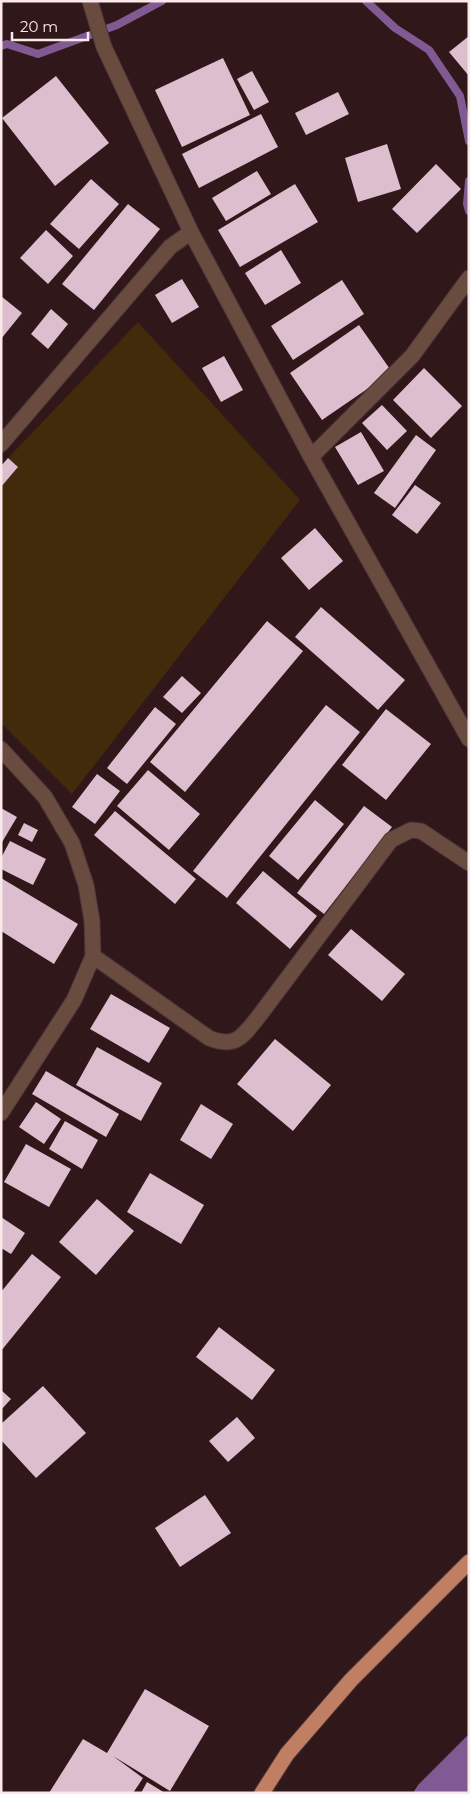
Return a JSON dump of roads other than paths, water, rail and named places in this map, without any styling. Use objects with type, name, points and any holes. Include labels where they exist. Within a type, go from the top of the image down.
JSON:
[{"type":"highway","points":[[262,1793],[287,1754],[351,1680],[469,1562]]},
{"type":"street","points":[[90,1],[104,47],[191,232],[311,457],[469,739]]},
{"type":"street","points":[[1,444],[170,247],[191,232]]},
{"type":"street","points":[[311,457],[412,356],[469,278]]},
{"type":"street","points":[[1,749],[45,797],[72,843],[86,885],[92,921],[93,956],[74,1000],[1,1113]]},
{"type":"street","points":[[93,956],[209,1038],[226,1043],[234,1042],[242,1036],[259,1016],[391,840],[411,830],[420,832],[469,863]]},
{"type":"waterway","points":[[1,46],[7,44],[38,54],[117,25],[162,1]]},
{"type":"waterway","points":[[366,1],[395,28],[429,50],[460,96],[469,141]]},
{"type":"waterway","points":[[469,181],[467,204],[469,211]]}]
